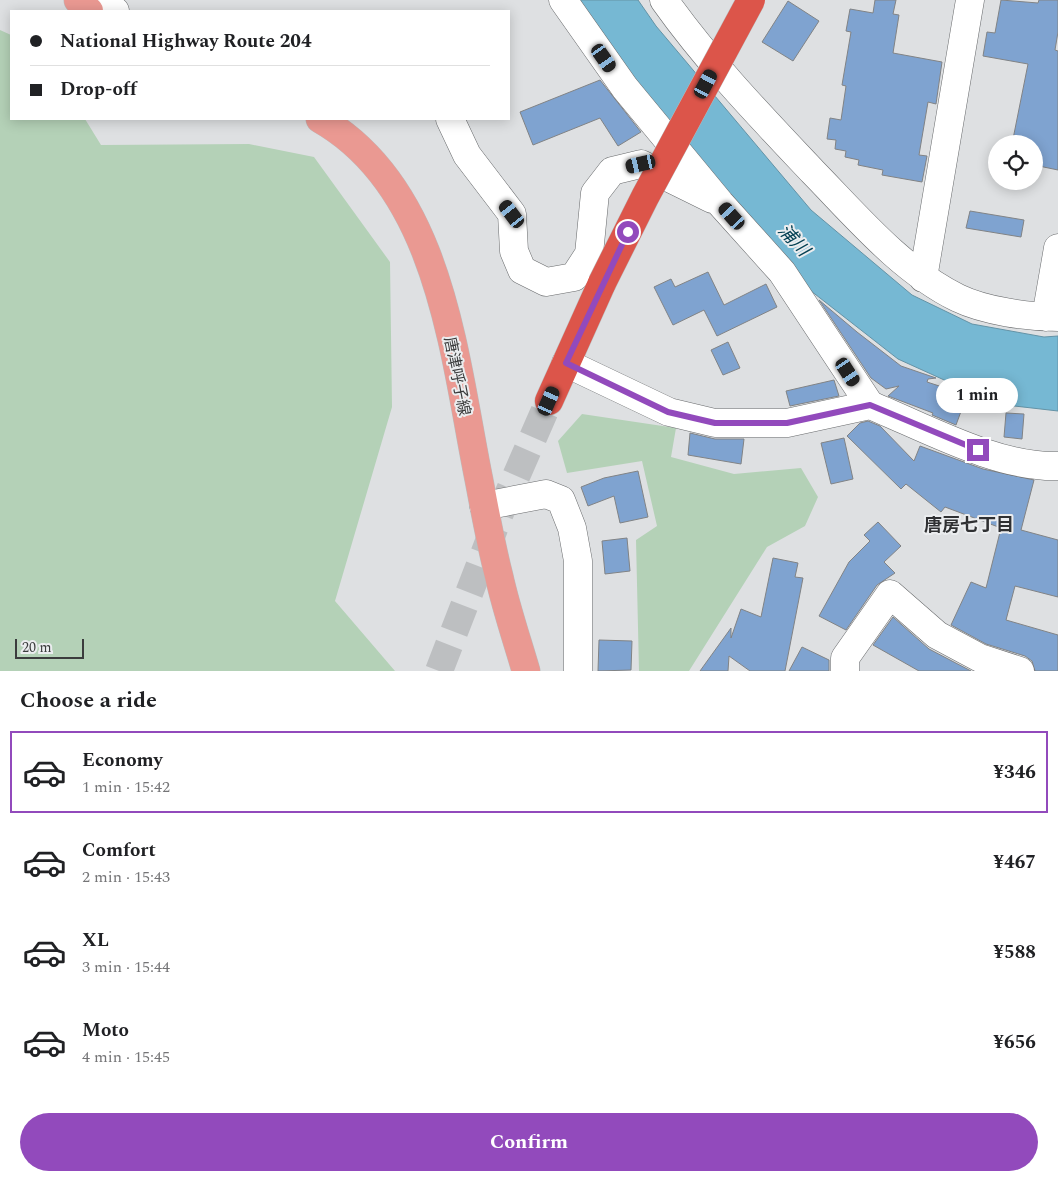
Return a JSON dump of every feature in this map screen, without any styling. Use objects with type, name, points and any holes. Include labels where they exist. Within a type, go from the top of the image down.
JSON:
[{"type":"highway","points":[[549,401],[602,283],[645,197],[751,0]]},
{"type":"main road","points":[[78,0],[88,10]]},
{"type":"main road","name":"唐津呼子線","points":[[322,120],[339,130],[365,153],[390,183],[427,250],[447,322],[499,577],[526,671]]},
{"type":"street","points":[[99,0],[114,10]]},
{"type":"street","points":[[563,0],[625,88],[720,203],[782,272],[870,405],[1004,461],[1039,467],[1058,466]]},
{"type":"street","points":[[664,0],[747,102],[866,228],[923,278],[960,299],[1016,315],[1052,317],[1058,248]]},
{"type":"street","points":[[923,278],[970,0]]},
{"type":"street","points":[[450,120],[467,155],[512,214],[514,250],[522,270],[546,282],[574,277],[588,254],[595,193],[612,171],[641,164],[720,203]]},
{"type":"street","points":[[566,363],[668,412],[715,423],[787,423],[870,405]]},
{"type":"street","points":[[484,506],[546,494],[561,500],[572,528],[578,561],[578,671]]},
{"type":"street","points":[[845,671],[845,658],[890,594],[938,635],[980,658],[1020,671]]},
{"type":"green space","points":[[0,30],[10,35],[10,120],[86,120],[101,145],[249,144],[314,157],[390,262],[392,407],[335,601],[395,671],[0,671]]},
{"type":"green space","points":[[582,414],[676,428],[671,457],[734,474],[801,468],[818,497],[805,526],[767,547],[689,671],[639,671],[636,540],[657,526],[642,461],[567,473],[558,441]]},
{"type":"water","name":"浦川","points":[[579,0],[638,0],[656,26],[811,210],[912,295],[972,324],[1044,337],[1058,336],[1058,411],[997,404],[898,359],[797,280],[699,174]]},
{"type":"building","points":[[875,0],[896,0],[893,14],[899,15],[893,53],[942,62],[936,104],[928,102],[919,155],[927,156],[922,182],[882,175],[883,170],[858,165],[859,160],[845,157],[846,151],[835,149],[836,140],[827,139],[830,118],[841,120],[846,86],[842,85],[851,32],[846,31],[850,9],[873,13]]},
{"type":"building","points":[[1001,0],[1038,3],[1039,0],[1058,0],[1058,32],[1055,50],[1058,51],[1058,170],[1043,167],[1043,135],[1014,135],[1028,64],[983,56],[987,32],[995,33]]},
{"type":"building","points":[[788,1],[819,21],[793,61],[762,42]]},
{"type":"building","points":[[600,80],[641,132],[618,146],[600,118],[533,145],[520,112]]},
{"type":"building","points":[[970,211],[1024,220],[1021,237],[966,228]]},
{"type":"building","points":[[708,272],[724,305],[766,284],[777,307],[717,336],[704,310],[673,325],[654,287],[671,279],[675,287]]},
{"type":"building","points":[[819,300],[901,366],[936,378],[928,379],[927,382],[967,395],[956,425],[932,415],[933,413],[888,396],[899,386],[886,389],[871,378]]},
{"type":"building","points":[[728,342],[740,368],[723,375],[711,350]]},
{"type":"building","points":[[834,380],[839,396],[790,406],[786,391]]},
{"type":"building","points":[[1006,413],[1024,414],[1022,439],[1004,437]]},
{"type":"building","points":[[868,421],[880,426],[914,461],[920,446],[983,469],[1034,480],[1021,530],[1058,540],[1058,597],[1015,586],[1006,620],[1058,635],[1058,671],[1035,671],[1032,661],[1025,656],[986,644],[951,625],[971,582],[986,588],[1001,528],[945,507],[941,512],[906,484],[901,489],[847,436],[860,423]]},
{"type":"building","points":[[690,433],[715,439],[744,439],[741,464],[688,455]]},
{"type":"building","points":[[844,438],[853,479],[831,484],[821,443]]},
{"type":"building","points":[[638,471],[648,517],[620,523],[614,496],[588,506],[581,487],[604,478]]},
{"type":"building","points":[[878,522],[901,546],[884,562],[895,573],[877,585],[846,630],[819,616],[849,562],[870,541],[864,535]]},
{"type":"building","points":[[627,538],[630,571],[605,574],[602,541]]},
{"type":"building","points":[[773,558],[798,563],[795,577],[803,578],[785,671],[750,671],[729,656],[728,671],[700,671],[731,628],[731,638],[741,609],[761,617]]},
{"type":"building","points":[[893,617],[929,649],[971,671],[919,671],[873,645]]},
{"type":"building","points":[[599,640],[632,641],[631,670],[598,671]]},
{"type":"building","points":[[802,647],[829,660],[829,671],[789,671]]},
{"type":"tunnel","points":[[439,671],[500,513],[549,401]]},
{"type":"district","name":"唐房七丁目","points":[[969,525]]},
{"type":"route","points":[[628,232],[602,283],[566,363],[668,412],[715,423],[787,423],[870,405],[978,450]]}]
